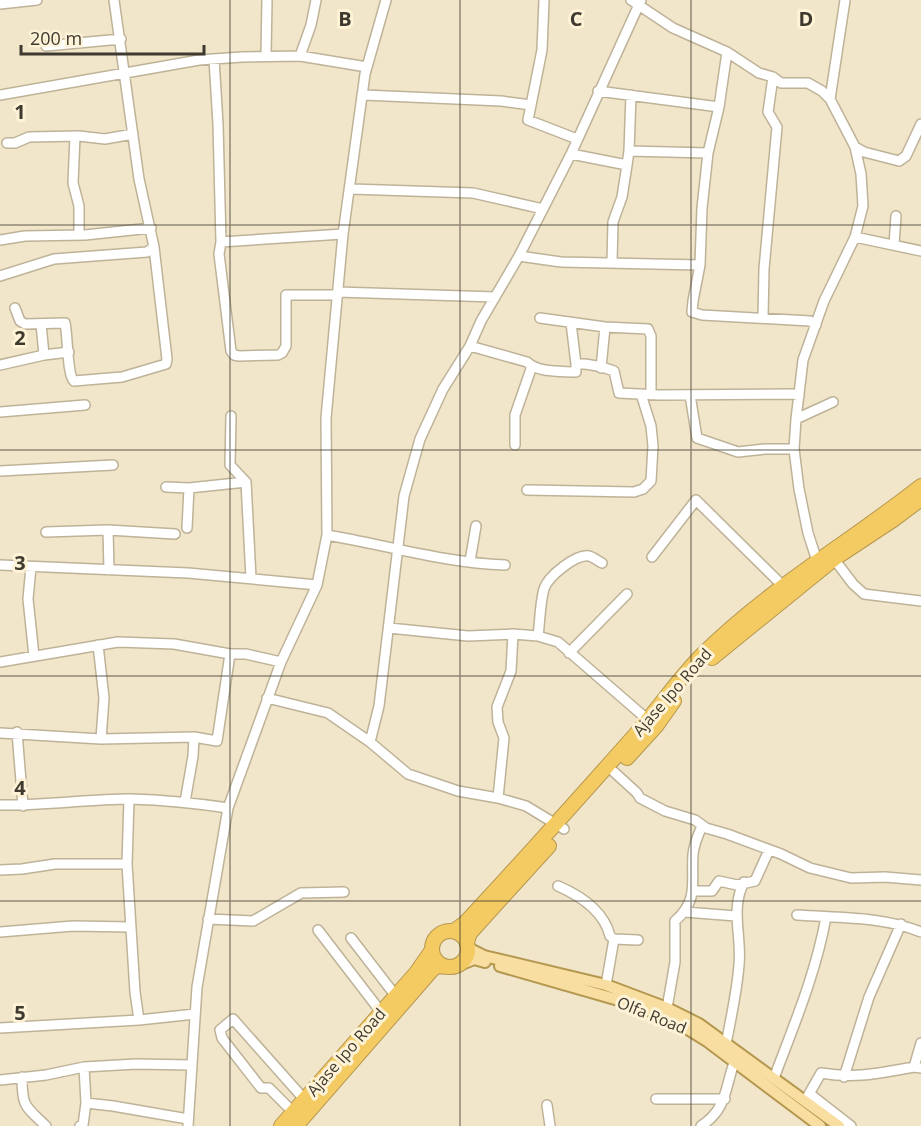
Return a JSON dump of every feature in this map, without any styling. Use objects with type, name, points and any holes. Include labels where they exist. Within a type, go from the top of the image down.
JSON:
[{"type":"highway","name":"Ajase Ipo Road","points":[[454,931],[465,923],[614,772],[657,725],[684,686],[704,665],[819,565],[921,486]]},
{"type":"highway","name":"Ajase Ipo Road","points":[[468,945],[470,933],[489,914],[701,656],[783,586],[834,559],[921,499]]},
{"type":"highway","points":[[445,931],[460,933],[468,945],[466,957],[454,966],[438,962],[432,950],[435,940],[445,931]]},
{"type":"highway","name":"Ajase Ipo Road","points":[[294,1119],[304,1099],[423,965],[432,950]]},
{"type":"highway","name":"Ajase Ipo Road","points":[[281,1126],[294,1119],[432,970],[437,966],[454,966]]},
{"type":"main road","points":[[468,945],[484,956],[606,985],[668,1008],[699,1024],[774,1078],[807,1097],[839,1126]]},
{"type":"main road","name":"Olfa Road","points":[[454,966],[474,960],[636,1005],[690,1030],[816,1125]]},
{"type":"street","points":[[0,4],[37,0]]},
{"type":"street","points":[[15,308],[20,321],[25,324],[65,323],[69,375],[74,381],[122,377],[166,364],[163,314],[154,247],[139,180],[114,0]]},
{"type":"street","points":[[266,56],[267,0]]},
{"type":"street","points":[[300,56],[311,25],[316,0]]},
{"type":"street","points":[[86,1103],[113,1106],[188,1122],[197,987],[228,808],[281,662],[316,585],[327,535],[326,418],[343,234],[367,67],[386,0]]},
{"type":"street","points":[[544,0],[542,50],[528,120],[577,139]]},
{"type":"street","points":[[830,99],[844,0]]},
{"type":"street","points":[[370,742],[379,706],[404,496],[420,439],[443,389],[470,346],[571,154],[637,1],[673,28],[727,52],[759,73],[781,83],[808,83],[830,99],[855,147],[861,174],[863,206],[855,237],[824,301],[802,360],[796,419],[794,449],[799,489],[819,565]]},
{"type":"street","points":[[46,46],[121,39]]},
{"type":"street","points":[[727,52],[708,153],[702,208],[700,265],[692,312],[702,315],[810,321],[816,325]]},
{"type":"street","points":[[0,95],[214,59],[300,56],[367,67]]},
{"type":"street","points":[[214,59],[218,124],[221,242],[219,254],[231,351],[234,355],[278,355],[282,353],[286,346],[286,295],[337,293],[495,297]]},
{"type":"street","points":[[763,317],[764,269],[777,127],[768,112],[773,78]]},
{"type":"street","points":[[598,91],[718,107]]},
{"type":"street","points":[[364,95],[501,101],[531,105]]},
{"type":"street","points":[[612,262],[613,222],[622,197],[629,151],[631,95]]},
{"type":"street","points":[[855,147],[864,152],[899,160],[906,156],[921,124]]},
{"type":"street","points":[[7,143],[15,143],[29,137],[75,136],[105,139],[133,134]]},
{"type":"street","points":[[75,136],[73,183],[79,206],[79,235]]},
{"type":"street","points":[[629,151],[708,153]]},
{"type":"street","points":[[571,154],[627,165]]},
{"type":"street","points":[[351,189],[473,193],[543,209]]},
{"type":"street","points":[[894,245],[896,216]]},
{"type":"street","points":[[0,240],[25,236],[79,235],[151,228]]},
{"type":"street","points":[[221,242],[343,234]]},
{"type":"street","points":[[855,237],[921,251]]},
{"type":"street","points":[[0,276],[54,260],[147,252],[154,247]]},
{"type":"street","points":[[519,256],[561,262],[700,265]]},
{"type":"street","points":[[526,490],[634,492],[643,489],[651,481],[654,446],[646,394],[651,336],[648,329],[604,327],[540,318]]},
{"type":"street","points":[[470,346],[527,362],[532,366],[576,372],[571,323]]},
{"type":"street","points":[[40,324],[44,355]]},
{"type":"street","points":[[601,368],[604,327]]},
{"type":"street","points":[[0,365],[69,352]]},
{"type":"street","points":[[576,364],[614,371],[619,393],[793,394],[799,396]]},
{"type":"street","points":[[515,445],[514,415],[532,366]]},
{"type":"street","points":[[690,395],[697,438],[738,452],[794,449]]},
{"type":"street","points":[[796,419],[833,402]]},
{"type":"street","points":[[0,412],[85,405]]},
{"type":"street","points":[[231,416],[230,465],[246,482],[251,578]]},
{"type":"street","points":[[0,471],[113,465]]},
{"type":"street","points":[[166,487],[189,488],[246,482]]},
{"type":"street","points":[[187,528],[189,488]]},
{"type":"street","points":[[652,557],[696,500],[783,586]]},
{"type":"street","points":[[470,561],[476,526]]},
{"type":"street","points":[[108,530],[109,570]]},
{"type":"street","points":[[46,532],[108,530],[175,534]]},
{"type":"street","points":[[327,535],[397,549],[505,565]]},
{"type":"street","points":[[538,636],[544,589],[547,582],[579,557],[589,556],[602,563]]},
{"type":"street","points":[[834,559],[853,584],[864,594],[921,601]]},
{"type":"street","points":[[0,565],[188,573],[316,585]]},
{"type":"street","points":[[31,567],[28,599],[34,656]]},
{"type":"street","points":[[569,652],[627,594]]},
{"type":"street","points":[[389,628],[468,636],[513,634],[538,636],[558,642],[648,720]]},
{"type":"street","points":[[498,798],[504,738],[498,722],[497,706],[510,671],[513,634]]},
{"type":"street","points":[[0,662],[118,642],[174,644],[230,654],[246,654],[281,662]]},
{"type":"street","points":[[98,645],[104,698],[101,739]]},
{"type":"street","points":[[0,733],[17,732],[101,739],[194,737],[217,741],[230,654]]},
{"type":"street","points":[[267,698],[328,712],[370,742],[400,768],[415,776],[459,791],[526,806],[561,826]]},
{"type":"street","points":[[17,732],[23,806]]},
{"type":"street","points":[[185,802],[194,737]]},
{"type":"street","points":[[614,772],[637,792],[640,798],[665,811],[695,820],[702,826],[770,850],[810,868],[851,878],[885,877],[921,880]]},
{"type":"street","points":[[0,805],[23,806],[129,799],[185,802],[228,808]]},
{"type":"street","points":[[129,799],[127,864],[135,992],[139,1020]]},
{"type":"street","points":[[668,1008],[675,962],[675,921],[686,912],[692,899],[693,852],[702,826]]},
{"type":"street","points":[[692,891],[712,891],[719,881],[737,885],[755,881],[770,850]]},
{"type":"street","points":[[0,870],[54,864],[127,864]]},
{"type":"street","points":[[726,1044],[740,963],[740,938],[736,916],[744,882]]},
{"type":"street","points":[[558,886],[580,896],[607,925],[610,936],[614,939],[638,940]]},
{"type":"street","points":[[208,919],[253,921],[301,893],[344,892]]},
{"type":"street","points":[[686,912],[736,916]]},
{"type":"street","points":[[797,915],[883,920],[902,924],[921,932]]},
{"type":"street","points":[[774,1078],[817,958],[826,917]]},
{"type":"street","points":[[844,1077],[870,997],[902,924]]},
{"type":"street","points":[[0,932],[73,926],[131,927]]},
{"type":"street","points":[[318,930],[381,1012]]},
{"type":"street","points":[[351,938],[395,995]]},
{"type":"street","points":[[606,985],[614,939]]},
{"type":"street","points":[[0,1028],[139,1020],[195,1014]]},
{"type":"street","points":[[294,1119],[269,1088],[261,1088],[222,1038],[220,1030],[233,1019],[304,1099]]},
{"type":"street","points":[[851,1126],[807,1097],[821,1073],[844,1077],[869,1076],[917,1068],[921,1043]]},
{"type":"street","points":[[701,1126],[712,1118],[725,1099],[728,1079],[734,1063]]},
{"type":"street","points":[[0,1080],[46,1075],[84,1067],[136,1064],[191,1065]]},
{"type":"street","points":[[80,1126],[83,1125],[86,1103],[84,1067]]},
{"type":"street","points":[[22,1077],[22,1098],[25,1106],[45,1126]]},
{"type":"street","points":[[656,1099],[725,1099]]},
{"type":"street","points":[[547,1105],[550,1126]]}]
